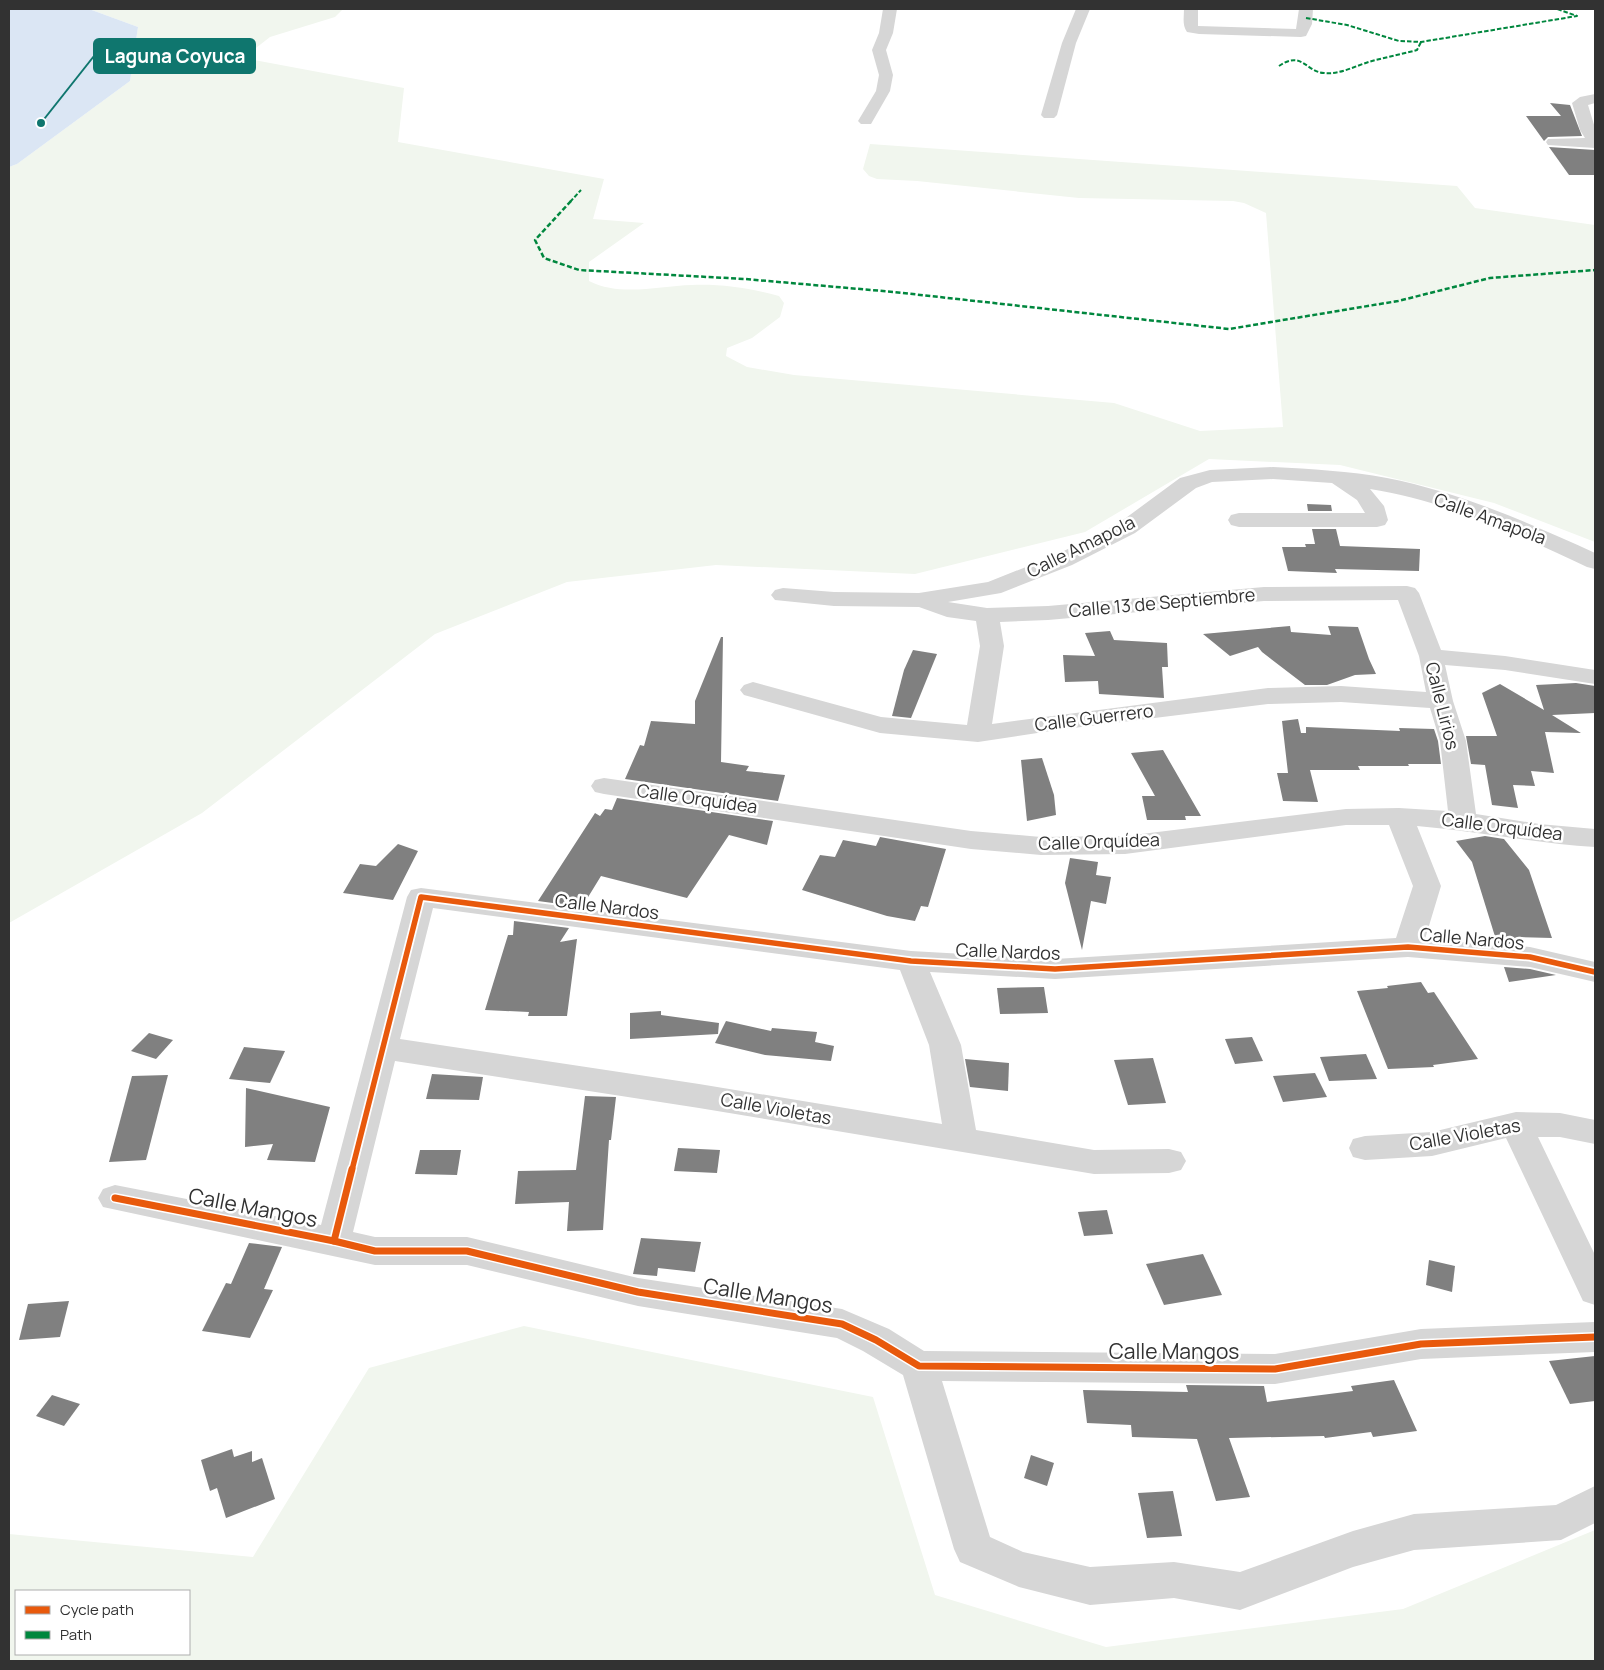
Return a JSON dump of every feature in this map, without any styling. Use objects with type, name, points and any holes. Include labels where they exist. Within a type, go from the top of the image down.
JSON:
[{"type":"street","points":[[866,122],[883,90],[886,75],[880,50],[886,33],[890,9]]},
{"type":"street","points":[[1048,115],[1069,43],[1083,9]]},
{"type":"street","points":[[1191,9],[1190,22],[1192,29],[1301,33],[1305,24],[1306,9]]},
{"type":"street","points":[[1595,99],[1585,100],[1580,104],[1588,130],[1595,142]]},
{"type":"street","points":[[1554,142],[1595,142]]},
{"type":"street","name":"Calle Amapola","points":[[783,595],[834,599],[919,600],[993,588],[1064,560],[1127,528],[1188,483],[1210,476],[1273,473],[1337,477],[1388,485],[1440,499],[1538,535],[1595,562]]},
{"type":"street","points":[[1239,520],[1377,520],[1376,508],[1365,495],[1337,477]]},
{"type":"street","name":"Calle 13 de Septiembre","points":[[919,600],[947,610],[987,615],[1048,613],[1264,594],[1407,593]]},
{"type":"street","name":"Calle Lirios","points":[[1407,593],[1431,656],[1440,701],[1453,741],[1463,822]]},
{"type":"street","points":[[978,734],[992,646],[987,615]]},
{"type":"street","points":[[1431,656],[1504,663],[1595,677]]},
{"type":"street","name":"Calle Guerrero","points":[[753,690],[880,725],[978,734],[1057,722],[1268,696],[1341,694],[1440,701]]},
{"type":"street","name":"Calle Orquídea","points":[[604,786],[971,840],[1041,846],[1125,845],[1346,818],[1399,816],[1595,838]]},
{"type":"street","points":[[1399,816],[1427,886],[1408,947]]},
{"type":"street","name":"Calle Nardos","points":[[384,1048],[421,897],[911,961],[1055,969],[1408,947],[1530,957],[1595,972]]},
{"type":"street","points":[[911,961],[945,1045],[961,1140]]},
{"type":"street","points":[[334,1240],[384,1048]]},
{"type":"street","name":"Calle Violetas","points":[[384,1048],[700,1096],[1094,1162],[1170,1161]]},
{"type":"street","points":[[1516,1124],[1595,1291]]},
{"type":"street","name":"Calle Violetas","points":[[1365,1148],[1432,1144],[1516,1124],[1560,1125],[1595,1132]]},
{"type":"street","name":"Calle Mangos","points":[[115,1198],[334,1240],[375,1251],[467,1251],[638,1292],[842,1324],[876,1340],[919,1366],[1275,1369],[1420,1344],[1595,1337]]},
{"type":"street","points":[[919,1366],[974,1549],[1018,1569],[1090,1586],[1174,1580],[1240,1590],[1353,1549],[1414,1532],[1490,1525],[1561,1522],[1595,1503]]},
{"type":"shaded area","points":[[89,9],[343,9],[335,17],[270,37],[243,58],[404,88],[398,142],[604,179],[593,219],[644,223],[589,262],[589,281],[614,289],[627,290],[703,285],[747,289],[779,296],[784,303],[780,317],[752,338],[727,348],[726,356],[747,367],[794,375],[1114,403],[1200,431],[1283,427],[1266,213],[1244,203],[1233,201],[1079,198],[917,181],[877,179],[869,176],[863,169],[870,144],[1457,186],[1475,208],[1595,225],[1595,542],[1494,503],[1340,465],[1209,459],[1085,532],[915,574],[716,565],[567,582],[435,634],[202,813],[9,923],[9,167],[17,164],[130,81],[138,27]]},
{"type":"shaded area","points":[[524,1326],[873,1397],[935,1595],[1106,1647],[1403,1609],[1595,1530],[1595,1661],[9,1661],[9,1534],[253,1557],[369,1368]]},
{"type":"water","points":[[9,9],[89,9],[138,27],[130,81],[17,164],[9,167]]},
{"type":"building","points":[[1550,103],[1570,105],[1582,136],[1548,137],[1544,141],[1526,116],[1561,116]]},
{"type":"building","points":[[1549,147],[1595,150],[1595,175],[1569,175]]},
{"type":"building","points":[[1307,504],[1331,505],[1332,511],[1308,511]]},
{"type":"building","points":[[1312,529],[1336,529],[1340,546],[1420,549],[1419,571],[1335,569],[1337,573],[1288,571],[1282,547],[1306,547],[1305,544],[1315,544]]},
{"type":"building","points":[[1290,626],[1291,632],[1331,635],[1328,626],[1358,627],[1376,674],[1355,675],[1327,685],[1305,685],[1258,647],[1230,656],[1203,634]]},
{"type":"building","points":[[1110,631],[1114,640],[1167,643],[1168,667],[1162,667],[1164,698],[1099,694],[1098,681],[1065,682],[1063,655],[1095,656],[1085,633]]},
{"type":"building","points":[[721,637],[723,637],[721,762],[749,766],[746,771],[785,775],[778,801],[625,779],[640,745],[644,746],[651,721],[695,724],[695,701]]},
{"type":"building","points":[[913,650],[937,654],[911,718],[892,716],[904,670]]},
{"type":"building","points":[[1576,683],[1595,686],[1595,713],[1552,715],[1581,733],[1545,732],[1554,773],[1531,771],[1535,786],[1513,785],[1518,808],[1492,805],[1485,765],[1471,764],[1466,736],[1497,736],[1482,693],[1500,684],[1544,710],[1536,685]]},
{"type":"building","points":[[1298,719],[1301,733],[1306,733],[1306,727],[1400,731],[1399,728],[1434,729],[1438,741],[1441,764],[1358,766],[1360,770],[1310,770],[1318,802],[1283,801],[1277,773],[1288,773],[1282,721]]},
{"type":"building","points":[[1163,750],[1201,816],[1185,816],[1186,820],[1147,820],[1142,796],[1155,796],[1131,753]]},
{"type":"building","points":[[1042,758],[1054,795],[1056,815],[1027,821],[1021,760]]},
{"type":"building","points":[[617,798],[773,821],[767,845],[729,835],[687,898],[601,876],[582,907],[538,901],[595,813],[600,816],[605,809],[612,810]]},
{"type":"building","points":[[1485,836],[1504,839],[1529,870],[1552,938],[1517,937],[1525,945],[1497,943],[1472,862],[1456,841]]},
{"type":"building","points":[[880,837],[946,849],[928,907],[921,906],[915,921],[887,916],[802,890],[820,855],[835,857],[843,840],[876,846]]},
{"type":"building","points":[[398,844],[418,851],[393,900],[343,893],[360,864],[376,866]]},
{"type":"building","points":[[1070,858],[1098,862],[1096,875],[1111,877],[1106,904],[1091,901],[1082,950],[1065,883]]},
{"type":"building","points":[[514,921],[569,928],[560,942],[577,939],[567,1016],[528,1016],[529,1012],[485,1010],[508,935],[513,935]]},
{"type":"building","points":[[1504,967],[1530,969],[1556,975],[1509,982]]},
{"type":"building","points":[[1421,982],[1428,993],[1434,992],[1478,1059],[1433,1065],[1434,1067],[1388,1069],[1357,991]]},
{"type":"building","points":[[1044,987],[1048,1013],[1000,1014],[997,988]]},
{"type":"building","points":[[661,1011],[661,1015],[719,1023],[718,1034],[630,1039],[630,1013]]},
{"type":"building","points":[[726,1021],[771,1031],[772,1028],[817,1032],[815,1042],[834,1046],[831,1061],[765,1055],[715,1043]]},
{"type":"building","points":[[149,1033],[173,1040],[156,1059],[131,1051]]},
{"type":"building","points":[[1252,1037],[1263,1061],[1235,1064],[1225,1039]]},
{"type":"building","points":[[244,1047],[285,1051],[270,1083],[229,1079]]},
{"type":"building","points":[[1366,1054],[1377,1079],[1329,1081],[1320,1057]]},
{"type":"building","points":[[1153,1058],[1166,1103],[1128,1105],[1114,1060]]},
{"type":"building","points":[[965,1059],[1009,1063],[1008,1091],[970,1087]]},
{"type":"building","points":[[1315,1073],[1327,1097],[1283,1102],[1273,1076]]},
{"type":"building","points":[[432,1074],[483,1077],[479,1100],[426,1099]]},
{"type":"building","points":[[168,1075],[146,1160],[109,1162],[132,1076]]},
{"type":"building","points":[[246,1088],[330,1107],[315,1162],[267,1160],[273,1144],[245,1147]]},
{"type":"building","points":[[585,1096],[616,1097],[611,1140],[609,1140],[603,1230],[567,1231],[569,1202],[515,1204],[518,1171],[576,1170]]},
{"type":"building","points":[[678,1148],[720,1150],[717,1173],[674,1171]]},
{"type":"building","points":[[420,1150],[461,1150],[457,1175],[415,1174]]},
{"type":"building","points":[[1107,1210],[1113,1234],[1084,1236],[1078,1212]]},
{"type":"building","points":[[641,1238],[701,1242],[695,1272],[658,1268],[657,1276],[633,1274]]},
{"type":"building","points":[[249,1243],[282,1247],[264,1289],[273,1290],[250,1338],[202,1331],[226,1283],[231,1284]]},
{"type":"building","points":[[1203,1254],[1222,1295],[1164,1305],[1146,1264]]},
{"type":"building","points":[[1429,1260],[1455,1266],[1452,1292],[1426,1285]]},
{"type":"building","points":[[69,1301],[60,1337],[19,1340],[28,1304]]},
{"type":"building","points":[[1595,1356],[1595,1401],[1570,1404],[1549,1361]]},
{"type":"building","points":[[1394,1380],[1417,1431],[1373,1437],[1371,1432],[1325,1438],[1324,1436],[1229,1438],[1250,1497],[1216,1501],[1197,1439],[1132,1437],[1131,1425],[1087,1423],[1083,1390],[1188,1392],[1186,1385],[1264,1386],[1267,1402],[1353,1391],[1351,1386]]},
{"type":"building","points":[[52,1395],[80,1404],[64,1426],[36,1416]]},
{"type":"building","points":[[232,1449],[234,1457],[252,1451],[252,1462],[262,1458],[275,1499],[226,1518],[217,1488],[210,1491],[201,1460]]},
{"type":"building","points":[[1031,1455],[1054,1463],[1047,1486],[1024,1478]]},
{"type":"building","points":[[1173,1491],[1182,1536],[1147,1538],[1138,1493]]},
{"type":"marked path","points":[[1306,18],[1347,25],[1399,41],[1421,42],[1577,16],[1557,9]]},
{"type":"marked path","points":[[1279,66],[1288,62],[1301,61],[1318,73],[1334,73],[1374,60],[1417,50],[1421,42]]},
{"type":"marked path","points":[[581,190],[535,240],[544,258],[579,270],[745,279],[894,292],[1229,329],[1398,301],[1490,278],[1595,270]]},
{"type":"cycle path","points":[[334,1241],[421,897],[911,961],[1055,969],[1408,947],[1530,957],[1595,972]]},
{"type":"cycle path","points":[[115,1198],[334,1241],[375,1251],[467,1251],[638,1292],[842,1324],[876,1340],[919,1366],[1275,1369],[1421,1344],[1595,1337]]},
{"type":"place","name":"Laguna Coyuca","points":[[41,123]]}]
